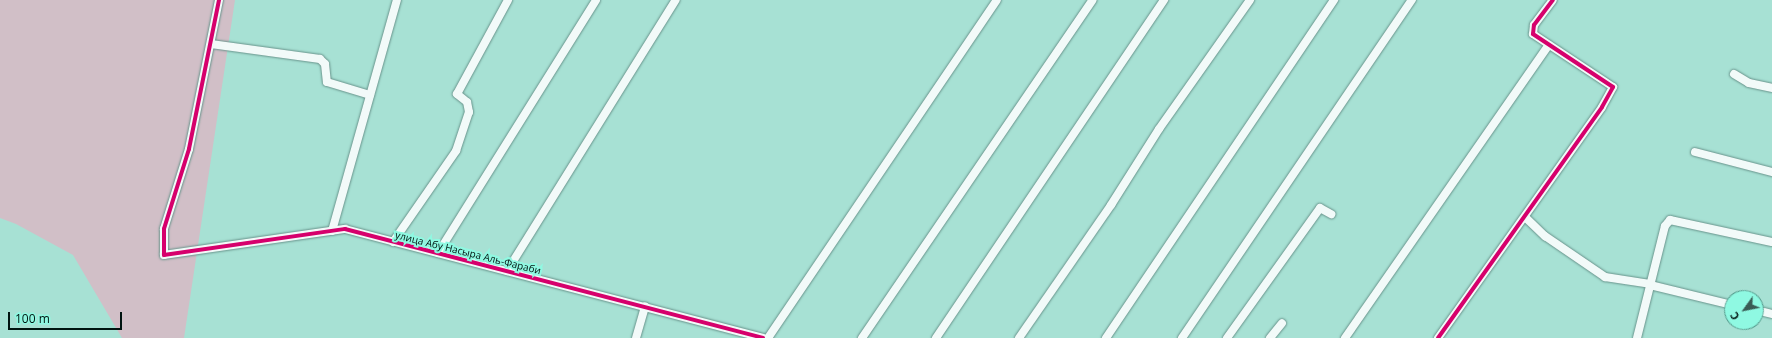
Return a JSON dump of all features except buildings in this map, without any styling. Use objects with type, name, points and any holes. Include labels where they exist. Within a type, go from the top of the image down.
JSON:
[{"type":"street","points":[[219,0],[210,44],[320,59],[325,64],[327,82],[370,95]]},
{"type":"street","points":[[332,231],[397,0]]},
{"type":"street","points":[[393,242],[456,151],[469,112],[467,102],[457,94],[508,0]]},
{"type":"street","points":[[438,253],[596,0]]},
{"type":"street","points":[[508,271],[676,0]]},
{"type":"street","points":[[768,338],[997,0]]},
{"type":"street","points":[[862,338],[1092,0]]},
{"type":"street","points":[[936,338],[1164,0]]},
{"type":"street","points":[[1019,338],[1250,0]]},
{"type":"street","points":[[1106,338],[1334,0]]},
{"type":"street","points":[[1182,338],[1412,0]]},
{"type":"street","points":[[1438,338],[1602,107],[1613,87],[1533,34],[1534,25],[1553,0]]},
{"type":"street","name":"улица Абу Насыра Аль-Фараби","points":[[210,44],[190,149],[164,229],[164,255],[345,229],[645,306],[734,334],[763,338]]},
{"type":"street","points":[[1345,338],[1549,45]]},
{"type":"street","points":[[1734,74],[1749,83],[1772,88]]},
{"type":"street","points":[[1695,152],[1772,172]]},
{"type":"street","points":[[1227,338],[1320,208],[1331,214]]},
{"type":"street","points":[[1525,217],[1546,236],[1605,277],[1651,285],[1724,303]]},
{"type":"street","points":[[1637,338],[1665,226],[1670,220],[1772,242]]},
{"type":"street","points":[[636,338],[645,306]]},
{"type":"street","points":[[1270,338],[1282,323]]},
{"type":"shaded area","points":[[0,0],[235,0],[184,338],[122,338],[73,255],[16,224],[0,218]]},
{"type":"cycle path","points":[[219,0],[189,149],[164,229],[164,255],[345,229],[763,338]]},
{"type":"cycle path","points":[[1438,338],[1602,107],[1613,87],[1533,34],[1534,25],[1553,0]]}]
